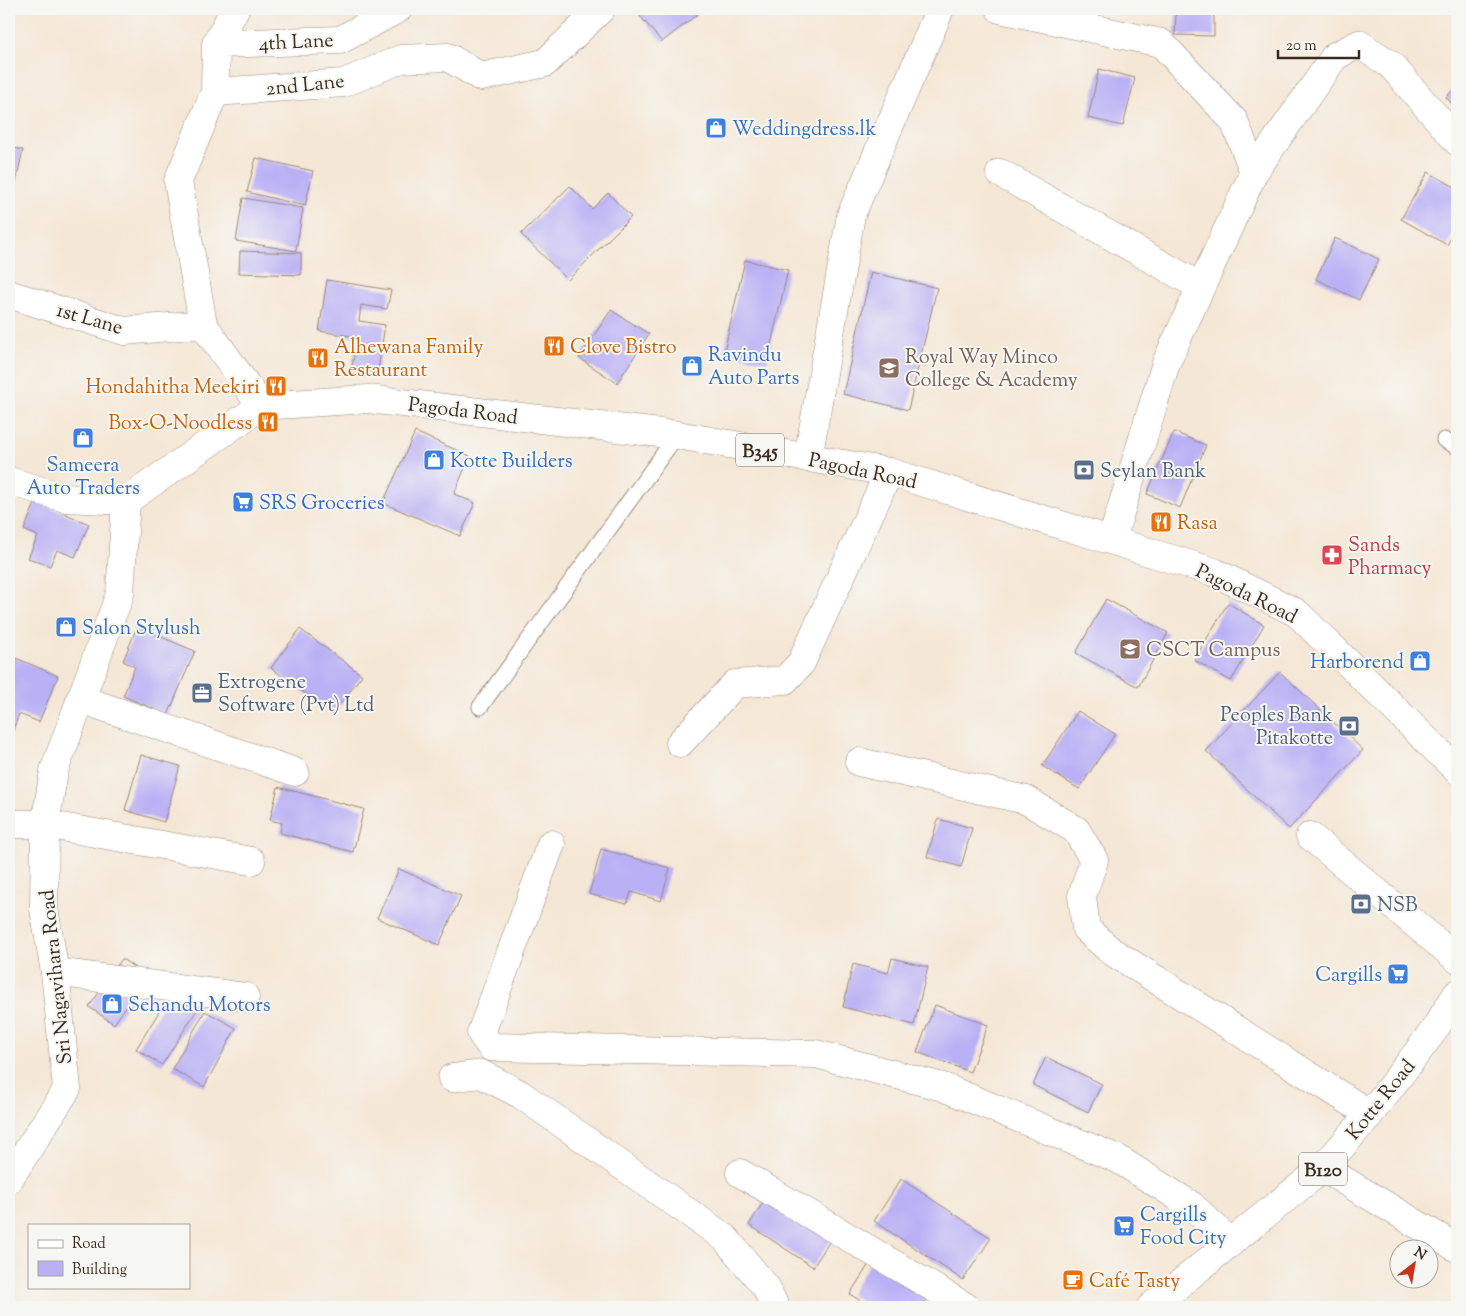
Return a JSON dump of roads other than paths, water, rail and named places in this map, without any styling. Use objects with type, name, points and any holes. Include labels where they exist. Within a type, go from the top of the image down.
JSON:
[{"type":"street","points":[[9,481],[65,498],[126,501],[261,406],[203,324],[178,181],[216,92],[216,44],[234,9]]},
{"type":"street","name":"4th Lane","points":[[216,44],[340,40],[398,9]]},
{"type":"street","name":"2nd Lane","points":[[216,92],[344,83],[401,59],[448,57],[481,78],[545,62],[601,9]]},
{"type":"street","points":[[808,458],[851,215],[940,9]]},
{"type":"street","points":[[1000,9],[1161,44],[1234,121],[1254,172]]},
{"type":"street","points":[[1112,539],[1166,363],[1254,172],[1335,56],[1359,44],[1392,65],[1457,140]]},
{"type":"street","points":[[1000,173],[1201,287]]},
{"type":"street","name":"1st Lane","points":[[9,294],[124,331],[203,324]]},
{"type":"street","name":"Pagoda Road","points":[[261,406],[368,398],[677,435],[889,472],[1112,539],[1214,572],[1297,613],[1457,770]]},
{"type":"street","points":[[680,743],[735,684],[785,680],[801,663],[889,472]]},
{"type":"street","name":"Sri Nagavihara Road","points":[[9,1179],[67,1089],[55,972],[44,909],[45,824],[54,771],[120,594],[126,501]]},
{"type":"street","points":[[80,699],[295,772]]},
{"type":"street","points":[[859,762],[1026,800],[1076,830],[1094,860],[1082,896],[1086,929],[1111,951],[1370,1114]]},
{"type":"street","points":[[9,824],[45,824],[251,861]]},
{"type":"street","points":[[1310,836],[1457,959]]},
{"type":"street","points":[[551,844],[481,1033],[491,1047],[816,1054],[943,1086],[1118,1160],[1190,1205],[1231,1243]]},
{"type":"street","points":[[55,972],[245,997]]},
{"type":"street","name":"Kotte Road","points":[[1151,1307],[1323,1168],[1370,1114],[1432,1033],[1457,994]]},
{"type":"street","points":[[452,1078],[481,1074],[520,1094],[725,1238],[766,1287],[776,1307]]},
{"type":"street","points":[[1323,1168],[1457,1248]]},
{"type":"street","points":[[740,1173],[966,1307]]},
{"type":"lane","points":[[480,707],[677,435]]},
{"type":"place","name":"Weddingdress.lk","points":[[716,128]]},
{"type":"place","name":"Clove Bistro","points":[[554,346]]},
{"type":"place","name":"Alhewana Family Restaurant","points":[[318,358]]},
{"type":"place","name":"Ravindu Auto Parts","points":[[692,366]]},
{"type":"place","name":"Royal Way Minco College & Academy","points":[[889,368]]},
{"type":"place","name":"Hondahitha Meekiri","points":[[276,386]]},
{"type":"place","name":"Box-O-Noodless","points":[[268,422]]},
{"type":"place","name":"Sameera Auto Traders","points":[[83,438]]},
{"type":"place","name":"Kotte Builders","points":[[434,460]]},
{"type":"place","name":"Seylan Bank","points":[[1084,470]]},
{"type":"place","name":"SRS Groceries","points":[[243,502]]},
{"type":"place","name":"Rasa","points":[[1161,522]]},
{"type":"place","name":"Sands Pharmacy","points":[[1332,555]]},
{"type":"place","name":"Salon Stylush","points":[[66,627]]},
{"type":"place","name":"CSCT Campus","points":[[1130,649]]},
{"type":"place","name":"Harborend","points":[[1420,661]]},
{"type":"place","name":"Extrogene Software (Pvt) Ltd","points":[[202,693]]},
{"type":"place","name":"Peoples Bank Pitakotte","points":[[1349,726]]},
{"type":"place","name":"NSB","points":[[1361,904]]},
{"type":"place","name":"Cargills","points":[[1398,974]]},
{"type":"place","name":"Sehandu Motors","points":[[112,1004]]},
{"type":"place","name":"Cargills Food City","points":[[1124,1226]]},
{"type":"place","name":"Café Tasty","points":[[1073,1280]]}]
